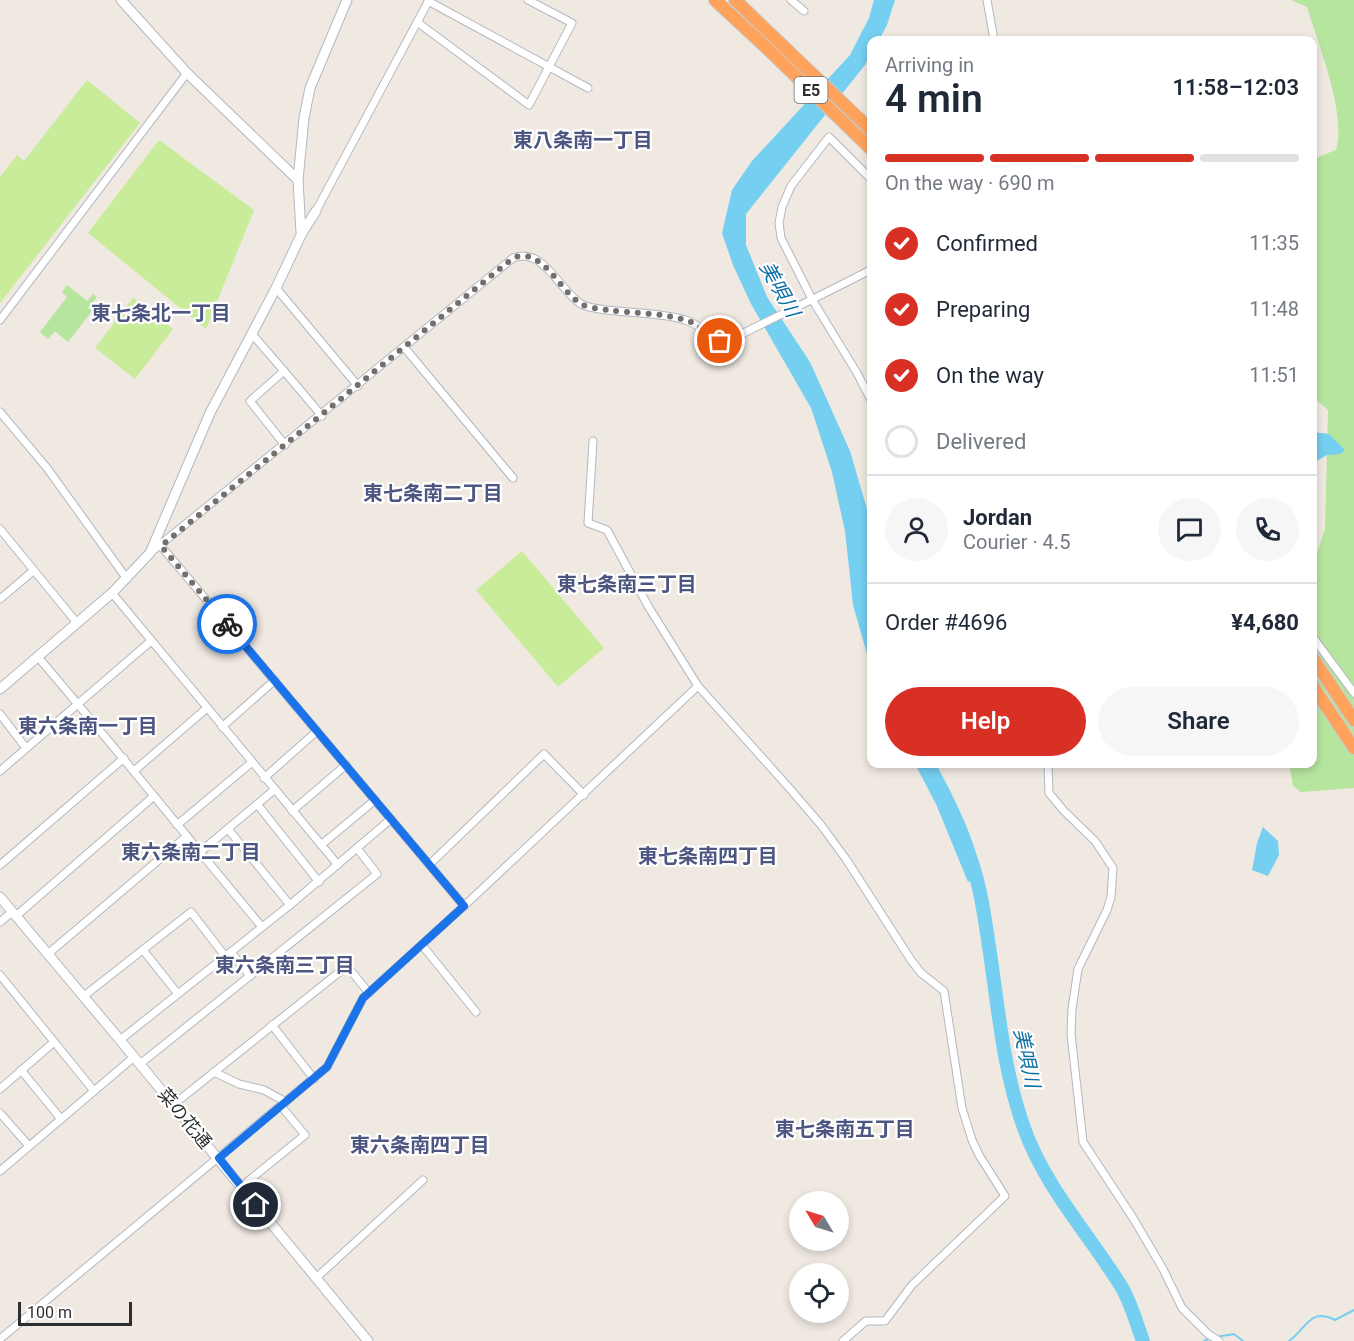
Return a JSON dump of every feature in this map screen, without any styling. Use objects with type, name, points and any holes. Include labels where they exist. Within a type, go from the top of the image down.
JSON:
[{"type":"highway","name":"E5","points":[[715,0],[867,145]]},
{"type":"highway","name":"E5","points":[[735,0],[867,126]]},
{"type":"highway","points":[[1317,664],[1354,720]]},
{"type":"highway","points":[[1317,692],[1354,748]]},
{"type":"street","points":[[121,0],[187,73],[298,180]]},
{"type":"street","points":[[302,233],[298,180],[303,118],[310,87],[347,0]]},
{"type":"street","points":[[417,22],[529,105],[572,23],[528,0]]},
{"type":"street","points":[[791,0],[804,11]]},
{"type":"street","points":[[987,0],[993,36]]},
{"type":"street","points":[[150,553],[210,413],[276,288],[302,233],[429,1],[588,88]]},
{"type":"street","points":[[0,320],[187,73]]},
{"type":"street","points":[[867,175],[829,137],[791,186],[782,207],[779,223],[781,238],[813,301],[867,393]]},
{"type":"street","points":[[0,689],[112,593],[150,553],[513,258],[522,255],[531,256],[547,268],[568,294],[582,305],[685,319],[720,341],[730,340],[792,308],[813,301],[867,272]]},
{"type":"street","points":[[276,288],[358,386]]},
{"type":"street","points":[[252,334],[321,416]]},
{"type":"street","points":[[404,347],[513,478]]},
{"type":"street","points":[[284,371],[250,400],[285,445]]},
{"type":"street","points":[[0,412],[47,468],[127,579]]},
{"type":"street","points":[[593,441],[588,523],[607,530],[648,606],[698,686],[813,816],[846,859],[921,973],[944,991],[962,1108],[979,1155],[1005,1196],[912,1285],[885,1321],[866,1321],[843,1341]]},
{"type":"street","points":[[1,532],[77,623]]},
{"type":"street","points":[[161,546],[464,906]]},
{"type":"street","points":[[0,599],[33,571]]},
{"type":"street","points":[[112,593],[338,865]]},
{"type":"street","points":[[0,771],[151,641]]},
{"type":"street","points":[[1317,643],[1354,693]]},
{"type":"street","points":[[38,657],[262,927]]},
{"type":"street","points":[[222,727],[275,680]]},
{"type":"street","points":[[0,1339],[327,1067],[363,998],[584,795],[698,686]]},
{"type":"street","points":[[134,771],[207,708]]},
{"type":"street","points":[[0,714],[26,748]]},
{"type":"street","points":[[264,778],[317,731]]},
{"type":"street","points":[[430,864],[544,754],[584,795]]},
{"type":"street","points":[[0,865],[124,758]]},
{"type":"street","points":[[177,825],[251,763]]},
{"type":"street","points":[[292,811],[346,765]]},
{"type":"street","points":[[1048,768],[1050,793],[1064,811],[1095,841],[1113,868],[1111,897],[1078,969],[1072,1009],[1071,1034],[1083,1142],[1133,1218],[1163,1269],[1182,1308],[1208,1334],[1218,1340]]},
{"type":"street","points":[[200,852],[274,790]]},
{"type":"street","points":[[0,922],[14,914],[154,796]]},
{"type":"street","points":[[321,845],[375,800]]},
{"type":"street","points":[[257,804],[319,882]]},
{"type":"street","points":[[120,1040],[319,882],[391,819]]},
{"type":"street","points":[[228,829],[290,905]]},
{"type":"street","points":[[49,953],[186,836]]},
{"type":"street","points":[[0,1171],[94,1091],[250,976],[377,874],[357,848]]},
{"type":"street","name":"菜の花通","points":[[0,897],[219,1158],[368,1341]]},
{"type":"street","points":[[84,996],[191,912],[250,976]]},
{"type":"street","points":[[422,945],[476,1012]]},
{"type":"street","points":[[143,950],[178,994]]},
{"type":"street","points":[[173,1105],[346,966],[369,993]]},
{"type":"street","points":[[0,975],[94,1091]]},
{"type":"street","points":[[272,1025],[314,1079]]},
{"type":"street","points":[[0,1089],[54,1042]]},
{"type":"street","points":[[21,1070],[61,1119]]},
{"type":"street","points":[[214,1072],[239,1084],[264,1090],[284,1104],[305,1135],[242,1186]]},
{"type":"street","points":[[0,1113],[29,1146]]},
{"type":"street","points":[[316,1278],[423,1180]]},
{"type":"green space","points":[[1291,0],[1354,0],[1354,788],[1301,792],[1293,786],[1290,768],[1317,768],[1317,553],[1325,529],[1328,410],[1317,400],[1317,157],[1336,150],[1338,135],[1335,99],[1307,7]]},
{"type":"green space","points":[[87,80],[140,123],[0,303],[0,177],[17,155],[24,161]]},
{"type":"green space","points":[[159,140],[254,210],[206,329],[88,233]]},
{"type":"green space","points":[[67,285],[87,301],[93,294],[97,297],[88,308],[92,311],[68,342],[55,331],[48,339],[40,332],[67,297],[62,292]]},
{"type":"green space","points":[[133,298],[173,329],[135,379],[95,348]]},
{"type":"green space","points":[[522,551],[604,648],[558,687],[476,590]]},
{"type":"water","points":[[874,0],[895,0],[881,36],[867,36],[865,65],[746,214],[746,245],[767,297],[810,362],[850,451],[867,509],[867,654],[853,605],[845,531],[832,472],[811,408],[751,304],[733,265],[722,233],[732,190],[752,161],[850,55],[869,18]]},
{"type":"water","points":[[1317,432],[1329,434],[1345,450],[1340,454],[1327,455],[1317,461]]},
{"type":"water","points":[[917,768],[938,768],[963,818],[982,875],[968,882],[936,804]]},
{"type":"water","points":[[1263,827],[1278,841],[1279,855],[1268,876],[1252,870],[1257,843]]},
{"type":"waterway","name":"美唄川","points":[[971,860],[983,910],[1006,1058],[1024,1128],[1055,1190],[1125,1292],[1143,1341]]},
{"type":"waterway","points":[[1289,1341],[1314,1318],[1320,1316],[1335,1320],[1354,1310]]},
{"type":"waterway","points":[[1216,1337],[1234,1334],[1243,1341]]},
{"type":"waterway","points":[[1204,1341],[1210,1338]]},
{"type":"way so far","points":[[227,624],[161,546],[513,258],[522,255],[531,256],[547,268],[568,294],[582,305],[685,319],[720,341]]},
{"type":"district","name":"東八条南一丁目","points":[[583,140]]},
{"type":"district","name":"東七条北一丁目","points":[[161,313]]},
{"type":"district","name":"東七条南二丁目","points":[[433,493]]},
{"type":"district","name":"東七条南三丁目","points":[[627,584]]},
{"type":"district","name":"東六条南一丁目","points":[[88,726]]},
{"type":"district","name":"東六条南二丁目","points":[[191,852]]},
{"type":"district","name":"東七条南四丁目","points":[[708,856]]},
{"type":"district","name":"東六条南三丁目","points":[[285,965]]},
{"type":"district","name":"東七条南五丁目","points":[[845,1129]]},
{"type":"district","name":"東六条南四丁目","points":[[420,1145]]},
{"type":"route","points":[[227,624],[464,906],[363,998],[327,1067],[219,1158],[256,1205]]}]
